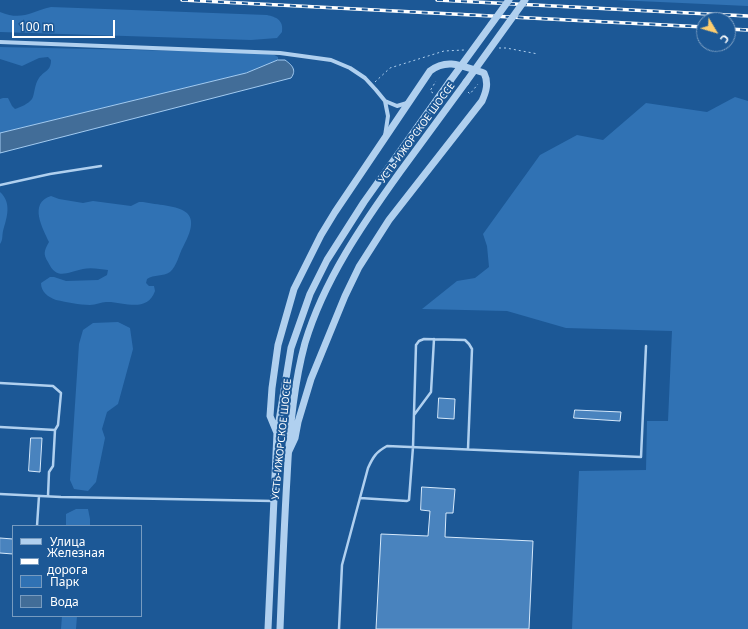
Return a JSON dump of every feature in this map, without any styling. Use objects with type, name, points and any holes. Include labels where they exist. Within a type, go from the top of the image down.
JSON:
[{"type":"street","name":"УСТЬ-ИЖОРСКОЕ ШОССЕ","points":[[268,629],[277,433],[291,348],[310,294],[327,260],[364,202],[509,0]]},
{"type":"street","name":"УСТЬ-ИЖОРСКОЕ ШОССЕ","points":[[280,629],[288,453],[292,411],[298,375],[306,343],[328,287],[342,258],[369,215],[525,0]]},
{"type":"street","points":[[0,42],[280,53],[331,60],[350,68],[365,78],[385,101],[388,116],[384,138]]},
{"type":"street","points":[[277,433],[270,416],[278,346],[294,289],[321,235],[407,103],[430,71],[437,65],[451,63],[484,73],[486,77],[486,93],[482,101],[389,220],[359,267],[345,296],[311,379],[298,422],[295,438],[288,453]]},
{"type":"street","points":[[385,101],[397,106],[407,103]]},
{"type":"lane","points":[[0,185],[50,174],[101,166]]},
{"type":"lane","points":[[360,498],[409,500],[413,447],[416,345],[419,341],[424,339],[465,340],[470,344],[472,349],[468,449]]},
{"type":"lane","points":[[414,416],[431,392],[434,339]]},
{"type":"lane","points":[[339,629],[342,565],[368,468],[379,450],[388,446],[641,457],[646,346]]},
{"type":"lane","points":[[0,383],[53,386],[60,394],[58,425],[55,430],[53,466],[49,472],[48,496]]},
{"type":"lane","points":[[0,427],[55,430]]},
{"type":"lane","points":[[0,494],[273,501]]},
{"type":"lane","points":[[37,525],[39,496]]},
{"type":"path","points":[[430,91],[436,81]]},
{"type":"path","points":[[466,91],[470,94],[478,84]]},
{"type":"green space","points":[[616,0],[748,0],[748,6]]},
{"type":"green space","points":[[51,7],[267,15],[276,18],[281,22],[282,32],[277,38],[251,40],[0,32],[0,12],[8,15],[20,16]]},
{"type":"green space","points":[[0,47],[271,53],[278,57],[278,60],[246,73],[0,133],[0,99],[8,98],[15,109],[32,99],[37,81],[49,68],[51,60],[48,57],[39,58],[22,66],[0,59]]},
{"type":"green space","points":[[735,97],[748,101],[748,629],[572,629],[579,471],[646,470],[647,421],[668,421],[672,331],[566,328],[507,311],[422,309],[457,281],[475,278],[489,267],[487,246],[483,234],[540,155],[577,135],[603,140],[646,103],[707,112]]},
{"type":"green space","points":[[0,192],[4,196],[8,210],[0,244]]},
{"type":"green space","points":[[51,196],[59,199],[83,203],[93,201],[131,206],[139,202],[143,202],[176,208],[189,215],[191,223],[189,233],[176,263],[170,272],[147,279],[146,283],[149,286],[154,286],[155,291],[151,298],[146,302],[134,305],[102,302],[90,305],[56,300],[46,294],[41,286],[41,283],[50,277],[66,281],[98,280],[107,275],[108,270],[89,268],[63,274],[55,272],[51,268],[45,255],[45,250],[49,242],[41,224],[39,210],[40,204],[44,199]]},
{"type":"green space","points":[[118,322],[130,328],[133,349],[118,404],[107,412],[102,429],[105,438],[96,482],[88,491],[74,489],[70,480],[79,344],[83,330],[93,323]]},
{"type":"green space","points":[[76,509],[88,509],[90,525],[66,525],[66,514]]},
{"type":"green space","points":[[62,617],[77,617],[76,629],[61,629]]},
{"type":"water","points":[[278,60],[285,60],[292,66],[294,73],[291,78],[0,153],[0,133],[246,73]]},
{"type":"building","points":[[439,398],[455,399],[454,419],[438,418]]},
{"type":"building","points":[[575,410],[621,412],[620,421],[574,418]]},
{"type":"building","points":[[31,438],[42,438],[40,472],[29,471]]},
{"type":"building","points":[[422,487],[455,489],[453,513],[446,513],[445,537],[533,541],[529,629],[376,629],[381,534],[428,536],[430,511],[421,510]]},
{"type":"building","points":[[0,538],[12,539],[12,554],[0,553]]},
{"type":"railway","points":[[182,0],[696,27]]},
{"type":"railway","points":[[437,0],[748,16]]},
{"type":"railway","points":[[736,29],[748,30]]}]
